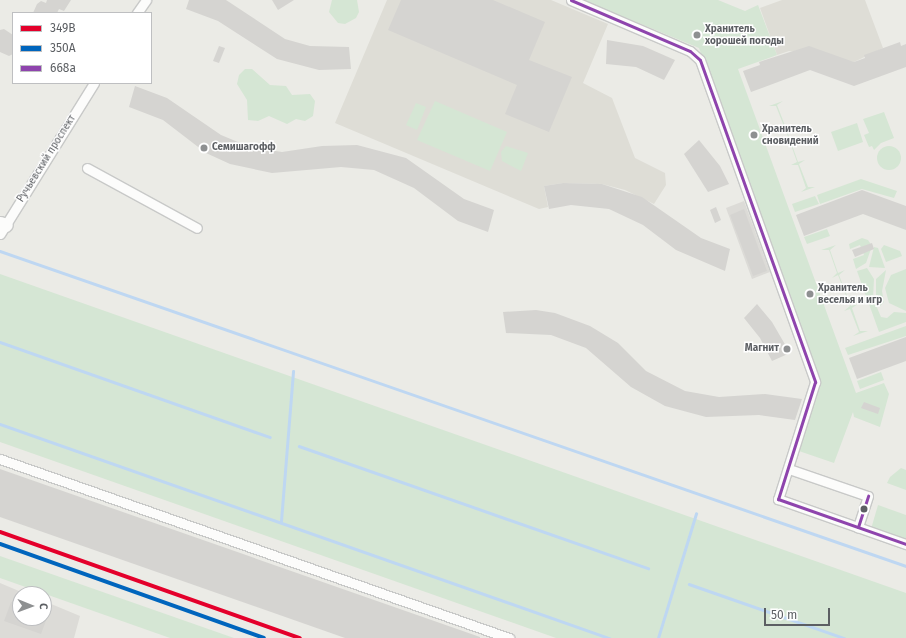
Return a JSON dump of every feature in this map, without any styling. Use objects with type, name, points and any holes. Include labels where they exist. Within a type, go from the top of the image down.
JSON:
[{"type":"street","points":[[138,12],[146,0]]},
{"type":"street","points":[[571,0],[690,51],[700,60],[813,372],[815,382],[791,454],[789,469],[778,499],[906,544]]},
{"type":"street","name":"Ручьевский проспект","points":[[2,227],[93,84]]},
{"type":"street","points":[[87,168],[197,228]]},
{"type":"street","points":[[0,459],[509,638]]},
{"type":"street","points":[[789,469],[868,496],[858,528]]},
{"type":"shaded area","points":[[387,0],[551,0],[608,24],[583,83],[612,98],[635,158],[665,173],[666,185],[654,204],[625,190],[602,184],[563,183],[544,186],[548,207],[539,209],[335,123]]},
{"type":"shaded area","points":[[782,0],[865,0],[883,48],[854,62],[789,51],[777,55],[760,8]]},
{"type":"shaded area","points":[[744,201],[770,272],[752,279],[726,208]]},
{"type":"shaded area","points":[[0,583],[12,588],[12,626],[52,626],[52,604],[80,616],[74,638],[0,638]]},
{"type":"green space","points":[[332,0],[357,0],[359,12],[356,18],[345,24],[338,23],[329,12]]},
{"type":"green space","points":[[583,0],[718,0],[745,11],[758,5],[777,55],[738,69],[856,393],[884,383],[889,394],[880,427],[854,417],[853,412],[834,463],[796,450],[819,378],[699,48]]},
{"type":"green space","points":[[245,69],[252,69],[270,85],[286,86],[292,95],[310,94],[315,101],[313,116],[305,121],[296,119],[287,124],[269,116],[258,121],[248,120],[247,100],[237,84],[239,75]]},
{"type":"green space","points":[[435,101],[507,132],[490,171],[417,140]]},
{"type":"green space","points":[[783,101],[777,105],[786,128],[793,126],[787,131],[798,162],[805,160],[799,164],[808,187],[815,187],[801,192],[806,188],[798,165],[791,165],[797,162],[786,131],[779,133],[785,129],[776,106],[769,106]]},
{"type":"green space","points":[[416,103],[426,107],[417,130],[406,125]]},
{"type":"green space","points":[[884,112],[894,138],[881,143],[874,150],[872,146],[869,147],[864,135],[869,133],[863,119]]},
{"type":"green space","points":[[857,123],[863,142],[838,151],[831,132]]},
{"type":"green space","points":[[506,146],[528,153],[521,171],[502,161],[501,152]]},
{"type":"green space","points":[[889,146],[898,149],[901,158],[898,167],[889,170],[880,167],[877,158],[880,149]]},
{"type":"green space","points":[[861,179],[897,191],[894,198],[862,189],[820,204],[817,195]]},
{"type":"green space","points":[[815,196],[819,204],[795,212],[792,204]]},
{"type":"green space","points":[[827,229],[830,236],[807,244],[804,237]]},
{"type":"green space","points":[[862,238],[868,240],[872,246],[866,263],[856,269],[853,259],[864,255],[860,245],[850,249],[849,244]]},
{"type":"green space","points":[[836,245],[830,250],[838,273],[845,270],[839,275],[851,306],[858,304],[852,308],[860,331],[868,331],[853,336],[859,332],[850,309],[844,311],[850,306],[838,275],[832,278],[837,273],[829,250],[821,250]]},
{"type":"green space","points":[[884,245],[900,251],[902,256],[886,262],[881,249]]},
{"type":"green space","points":[[874,247],[878,248],[885,268],[869,267]]},
{"type":"green space","points":[[867,268],[874,279],[873,298],[868,302],[857,271]]},
{"type":"green space","points":[[906,269],[906,311],[889,303],[885,288],[891,275]]},
{"type":"green space","points":[[886,270],[882,291],[884,302],[880,306],[876,300],[876,279]]},
{"type":"green space","points":[[0,274],[906,593],[906,638],[556,638],[0,442]]},
{"type":"green space","points":[[875,303],[881,317],[887,318],[894,312],[906,313],[906,322],[879,332],[869,304]]},
{"type":"green space","points":[[906,326],[906,336],[848,355],[845,348]]},
{"type":"green space","points":[[881,372],[884,380],[860,389],[857,381]]},
{"type":"green space","points":[[901,468],[906,470],[906,490],[887,483],[890,477]]},
{"type":"green space","points":[[878,505],[906,515],[906,541],[871,529]]},
{"type":"green space","points":[[0,556],[234,638],[170,638],[52,596],[52,586],[23,586],[0,578]]},
{"type":"building","points":[[47,0],[71,0],[64,11],[59,9],[58,12],[33,12],[37,4],[41,1],[46,3]]},
{"type":"building","points":[[189,0],[226,0],[285,39],[310,46],[349,47],[351,69],[319,70],[277,59],[218,21],[186,9]]},
{"type":"building","points":[[272,0],[294,0],[278,10]]},
{"type":"building","points":[[401,0],[493,0],[545,22],[529,60],[572,77],[549,132],[505,114],[517,85],[388,30]]},
{"type":"building","points":[[4,29],[12,34],[12,54],[9,56],[0,52],[0,30]]},
{"type":"building","points":[[607,40],[643,46],[675,60],[664,80],[636,67],[606,64]]},
{"type":"building","points":[[900,42],[901,46],[906,44],[906,67],[854,86],[810,70],[751,92],[743,71],[760,65],[759,62],[809,46],[854,62],[865,58],[864,55]]},
{"type":"building","points":[[219,46],[225,48],[219,63],[213,61]]},
{"type":"building","points":[[135,86],[167,98],[221,135],[250,147],[282,152],[322,146],[357,145],[406,158],[464,199],[494,210],[488,232],[458,221],[414,188],[374,170],[341,167],[272,173],[230,164],[206,153],[163,120],[129,107]]},
{"type":"building","points":[[699,140],[720,166],[729,184],[708,192],[684,154]]},
{"type":"building","points":[[563,183],[602,184],[642,197],[701,238],[730,249],[725,271],[676,250],[643,225],[609,209],[571,205],[549,209],[544,186]]},
{"type":"building","points":[[862,190],[906,206],[906,230],[863,214],[804,236],[796,215]]},
{"type":"building","points":[[716,207],[721,220],[715,223],[710,210]]},
{"type":"building","points":[[744,209],[767,271],[753,276],[730,215]]},
{"type":"building","points":[[872,243],[874,249],[855,257],[852,250]]},
{"type":"building","points":[[757,304],[772,322],[790,353],[772,361],[760,338],[744,318]]},
{"type":"building","points":[[536,310],[555,313],[590,326],[618,343],[646,371],[685,391],[719,397],[765,394],[802,399],[795,420],[759,415],[706,417],[665,406],[631,387],[586,348],[551,335],[506,333],[503,312]]},
{"type":"building","points":[[906,337],[906,361],[857,379],[849,358]]},
{"type":"building","points":[[864,402],[880,408],[878,414],[861,408]]},
{"type":"building","points":[[0,469],[480,638],[345,638],[0,517]]},
{"type":"building","points":[[11,602],[12,602],[12,624],[4,621]]},
{"type":"building","points":[[18,626],[44,626],[41,634]]},
{"type":"waterway","points":[[0,251],[906,566]]},
{"type":"waterway","points":[[0,342],[270,437]]},
{"type":"waterway","points":[[281,521],[293,371]]},
{"type":"waterway","points":[[0,424],[609,638]]},
{"type":"waterway","points":[[299,446],[648,568]]},
{"type":"waterway","points":[[658,638],[696,514]]},
{"type":"waterway","points":[[689,584],[844,638]]},
{"type":"transit line","name":"668а","points":[[571,0],[690,51],[700,60],[815,382],[778,499],[906,544]]},
{"type":"transit line","name":"668а","points":[[858,527],[868,496]]},
{"type":"transit line","name":"349В","points":[[0,532],[300,638]]},
{"type":"transit line","name":"350А","points":[[0,544],[264,638]]},
{"type":"place","name":"Хранитель хорошей погоды","points":[[697,35]]},
{"type":"place","name":"Хранитель сновидений","points":[[754,135]]},
{"type":"place","name":"Семишагофф","points":[[204,148]]},
{"type":"place","name":"Хранитель веселья и игр","points":[[810,294]]},
{"type":"place","name":"Магнит","points":[[787,349]]}]
